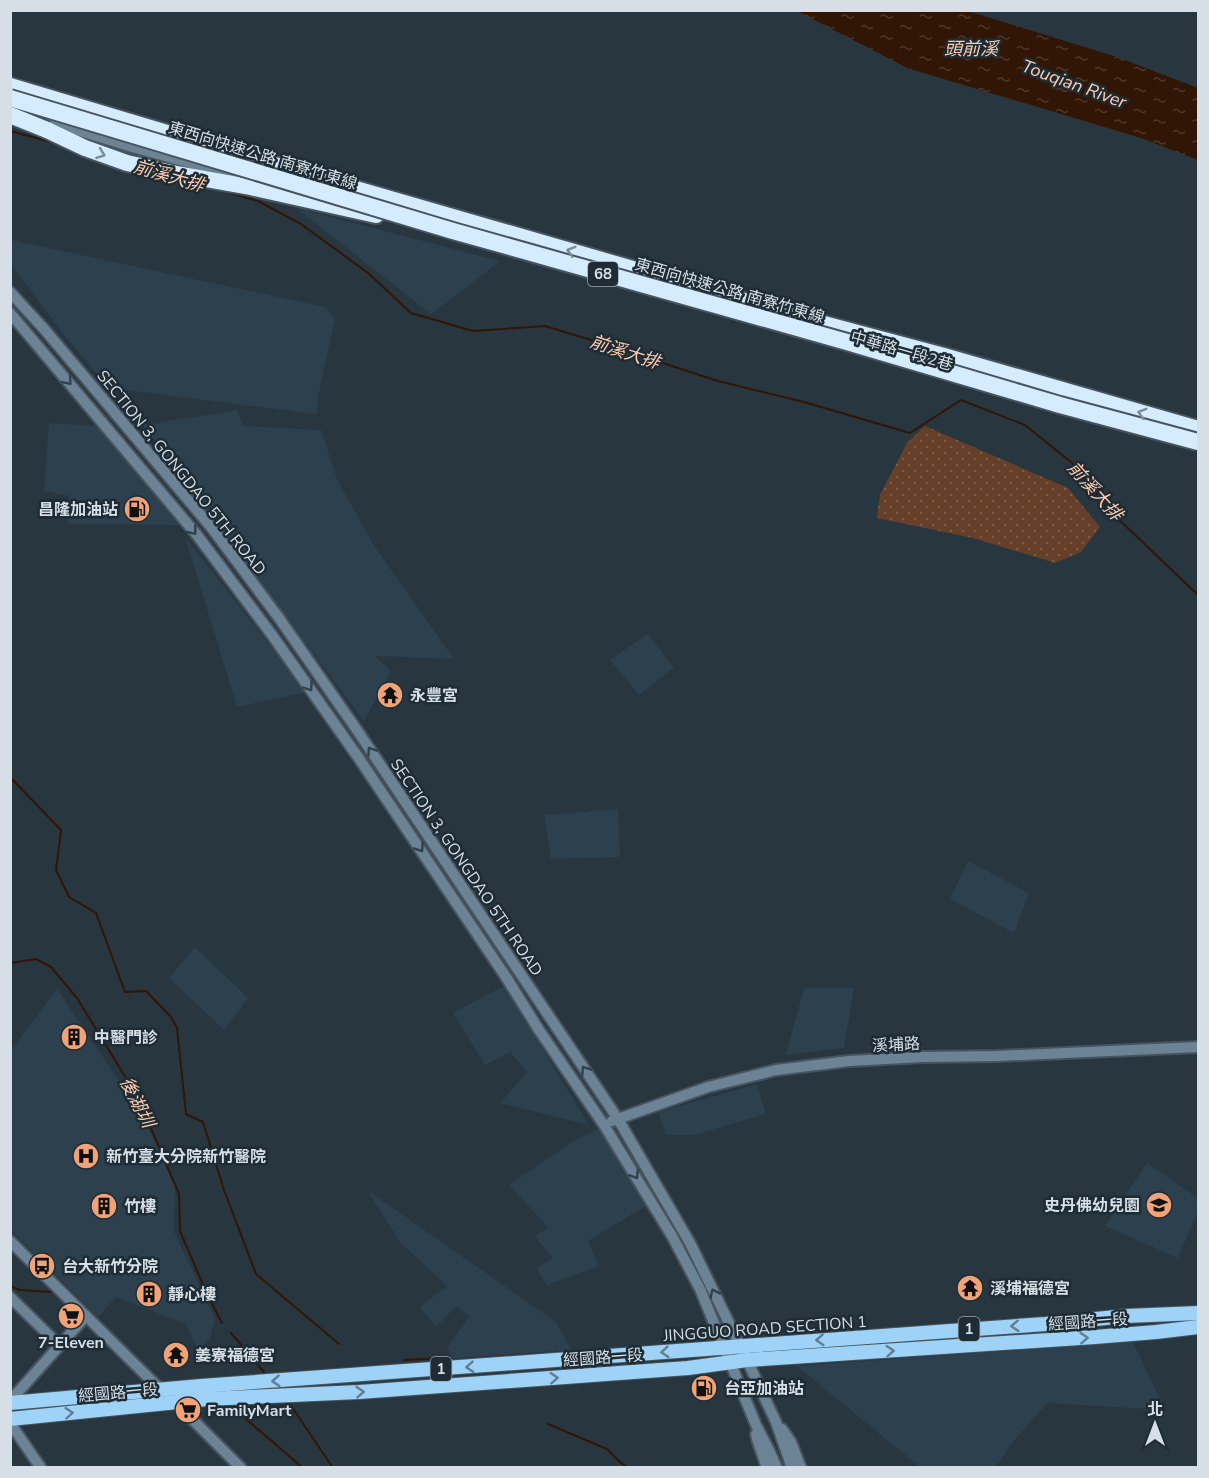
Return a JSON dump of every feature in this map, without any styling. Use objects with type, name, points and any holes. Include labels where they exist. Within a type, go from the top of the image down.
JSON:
[{"type":"highway","name":"東西向快速公路 南寮竹東線","points":[[10,86],[820,323],[1198,429]]},
{"type":"highway","name":"東西向快速公路 南寮竹東線","points":[[10,98],[453,231],[1060,405],[1198,442]]},
{"type":"highway","points":[[10,116],[128,164],[315,202],[380,211]]},
{"type":"main road","name":"JINGGUO ROAD SECTION 1","points":[[10,1402],[1198,1312]]},
{"type":"main road","name":"經國路一段","points":[[10,1419],[207,1399],[359,1392],[677,1368],[747,1360],[1118,1335],[1198,1327]]},
{"type":"street","name":"中華路一段2巷","points":[[10,110],[230,174],[256,169],[425,228],[565,270],[1198,450]]},
{"type":"street","name":"中華路一段2巷","points":[[10,116],[35,117]]},
{"type":"street","name":"中華路一段2巷","points":[[380,211],[412,215],[425,228]]},
{"type":"street","name":"SECTION 3, GONGDAO 5TH ROAD","points":[[10,282],[23,296],[45,330]]},
{"type":"street","name":"SECTION 3, GONGDAO 5TH ROAD","points":[[10,292],[212,527],[279,618],[359,733],[618,1119],[690,1243],[776,1422],[792,1467]]},
{"type":"street","name":"SECTION 3, GONGDAO 5TH ROAD","points":[[10,313],[197,536],[272,635],[365,766],[604,1125],[672,1236],[700,1289],[756,1425],[777,1467]]},
{"type":"street","name":"SECTION 3, GONGDAO 5TH ROAD","points":[[10,320],[30,337]]},
{"type":"street","points":[[134,460],[146,450]]},
{"type":"street","name":"溪埔路","points":[[604,1125],[708,1087],[776,1070],[880,1059],[1198,1047]]},
{"type":"street","points":[[10,1241],[241,1467]]},
{"type":"street","points":[[10,1297],[59,1345]]},
{"type":"street","points":[[10,1402],[86,1316]]},
{"type":"street","points":[[776,1422],[791,1442],[801,1467]]},
{"type":"street","points":[[10,1423],[41,1467]]},
{"type":"street","points":[[756,1425],[757,1439],[767,1467]]},
{"type":"shaded area","points":[[296,208],[500,261],[431,314]]},
{"type":"shaded area","points":[[11,240],[325,307],[335,318],[318,397],[317,414],[109,388],[60,330],[11,264]]},
{"type":"shaded area","points":[[237,410],[243,426],[321,430],[337,479],[373,544],[454,659],[375,656],[391,671],[364,721],[142,425]]},
{"type":"shaded area","points":[[49,423],[98,426],[179,525],[68,524],[69,496],[44,491]]},
{"type":"shaded area","points":[[925,426],[1068,488],[1100,527],[1081,552],[1055,563],[973,538],[877,518],[880,495],[907,443]]},
{"type":"shaded area","points":[[185,537],[307,692],[237,707]]},
{"type":"shaded area","points":[[648,634],[674,668],[639,695],[610,660]]},
{"type":"shaded area","points":[[618,809],[620,857],[551,859],[544,815]]},
{"type":"shaded area","points":[[968,861],[1029,893],[1014,933],[950,899]]},
{"type":"shaded area","points":[[195,947],[248,998],[224,1030],[169,978]]},
{"type":"shaded area","points":[[504,986],[589,1125],[500,1103],[527,1072],[510,1052],[485,1065],[453,1013]]},
{"type":"shaded area","points":[[804,988],[854,988],[844,1048],[786,1055]]},
{"type":"shaded area","name":"新竹臺大分院新竹醫院","points":[[57,989],[144,1118],[175,1186],[174,1231],[215,1318],[210,1339],[198,1350],[186,1324],[116,1297],[98,1317],[11,1230],[11,1050]]},
{"type":"shaded area","points":[[757,1084],[766,1114],[694,1135],[666,1135],[658,1112]]},
{"type":"shaded area","points":[[599,1128],[646,1206],[588,1241],[599,1266],[547,1285],[536,1268],[553,1258],[535,1237],[548,1227],[509,1185],[574,1141]]},
{"type":"shaded area","name":"史丹佛幼兒園","points":[[1147,1163],[1198,1198],[1198,1211],[1178,1258],[1105,1226]]},
{"type":"shaded area","points":[[367,1190],[556,1322],[571,1350],[452,1358],[447,1347],[470,1316],[456,1306],[436,1327],[420,1307],[447,1286],[401,1243]]},
{"type":"shaded area","points":[[1133,1342],[1165,1410],[1047,1403],[1011,1444],[996,1467],[920,1467],[797,1366]]},
{"type":"water","name":"頭前溪","points":[[797,11],[968,11],[1117,57],[1198,88],[1198,160],[1141,138],[907,68]]},
{"type":"waterway","name":"前溪大排","points":[[10,131],[59,144]]},
{"type":"waterway","name":"前溪大排","points":[[217,189],[258,201],[301,224],[368,273],[411,313],[473,331],[545,326],[718,381],[804,402],[910,433],[961,400],[1025,425],[1072,463],[1109,510],[1198,595]]},
{"type":"waterway","points":[[10,777],[61,830],[56,870],[69,897],[96,913],[125,992],[146,991],[171,1017],[177,1028],[186,1114],[203,1122],[224,1190],[256,1274],[339,1344]]},
{"type":"waterway","name":"後湖圳","points":[[10,963],[36,959],[51,967],[77,998],[137,1096],[179,1194],[180,1231],[222,1323]]},
{"type":"waterway","points":[[10,1286],[20,1290],[51,1292]]},
{"type":"waterway","name":"後湖圳","points":[[231,1333],[264,1372]]},
{"type":"waterway","points":[[404,1360],[445,1358]]},
{"type":"waterway","name":"後湖圳","points":[[292,1407],[333,1468]]},
{"type":"waterway","points":[[239,1413],[303,1468]]},
{"type":"waterway","points":[[548,1424],[607,1449],[628,1468]]},
{"type":"place","name":"昌隆加油站","points":[[137,509]]},
{"type":"place","name":"永豐宮","points":[[390,695]]},
{"type":"place","name":"中醫門診","points":[[74,1037]]},
{"type":"place","name":"新竹臺大分院新竹醫院","points":[[86,1156]]},
{"type":"place","name":"史丹佛幼兒園","points":[[1159,1205]]},
{"type":"place","name":"竹樓","points":[[104,1206]]},
{"type":"place","name":"台大新竹分院","points":[[42,1266]]},
{"type":"place","name":"溪埔福德宮","points":[[970,1288]]},
{"type":"place","name":"靜心樓","points":[[149,1294]]},
{"type":"place","name":"7-Eleven","points":[[71,1316]]},
{"type":"place","name":"姜寮福德宮","points":[[176,1355]]},
{"type":"place","name":"台亞加油站","points":[[704,1388]]},
{"type":"place","name":"FamilyMart","points":[[188,1410]]},
{"type":"water label","name":"Touqian River","points":[[1074,84]]}]
